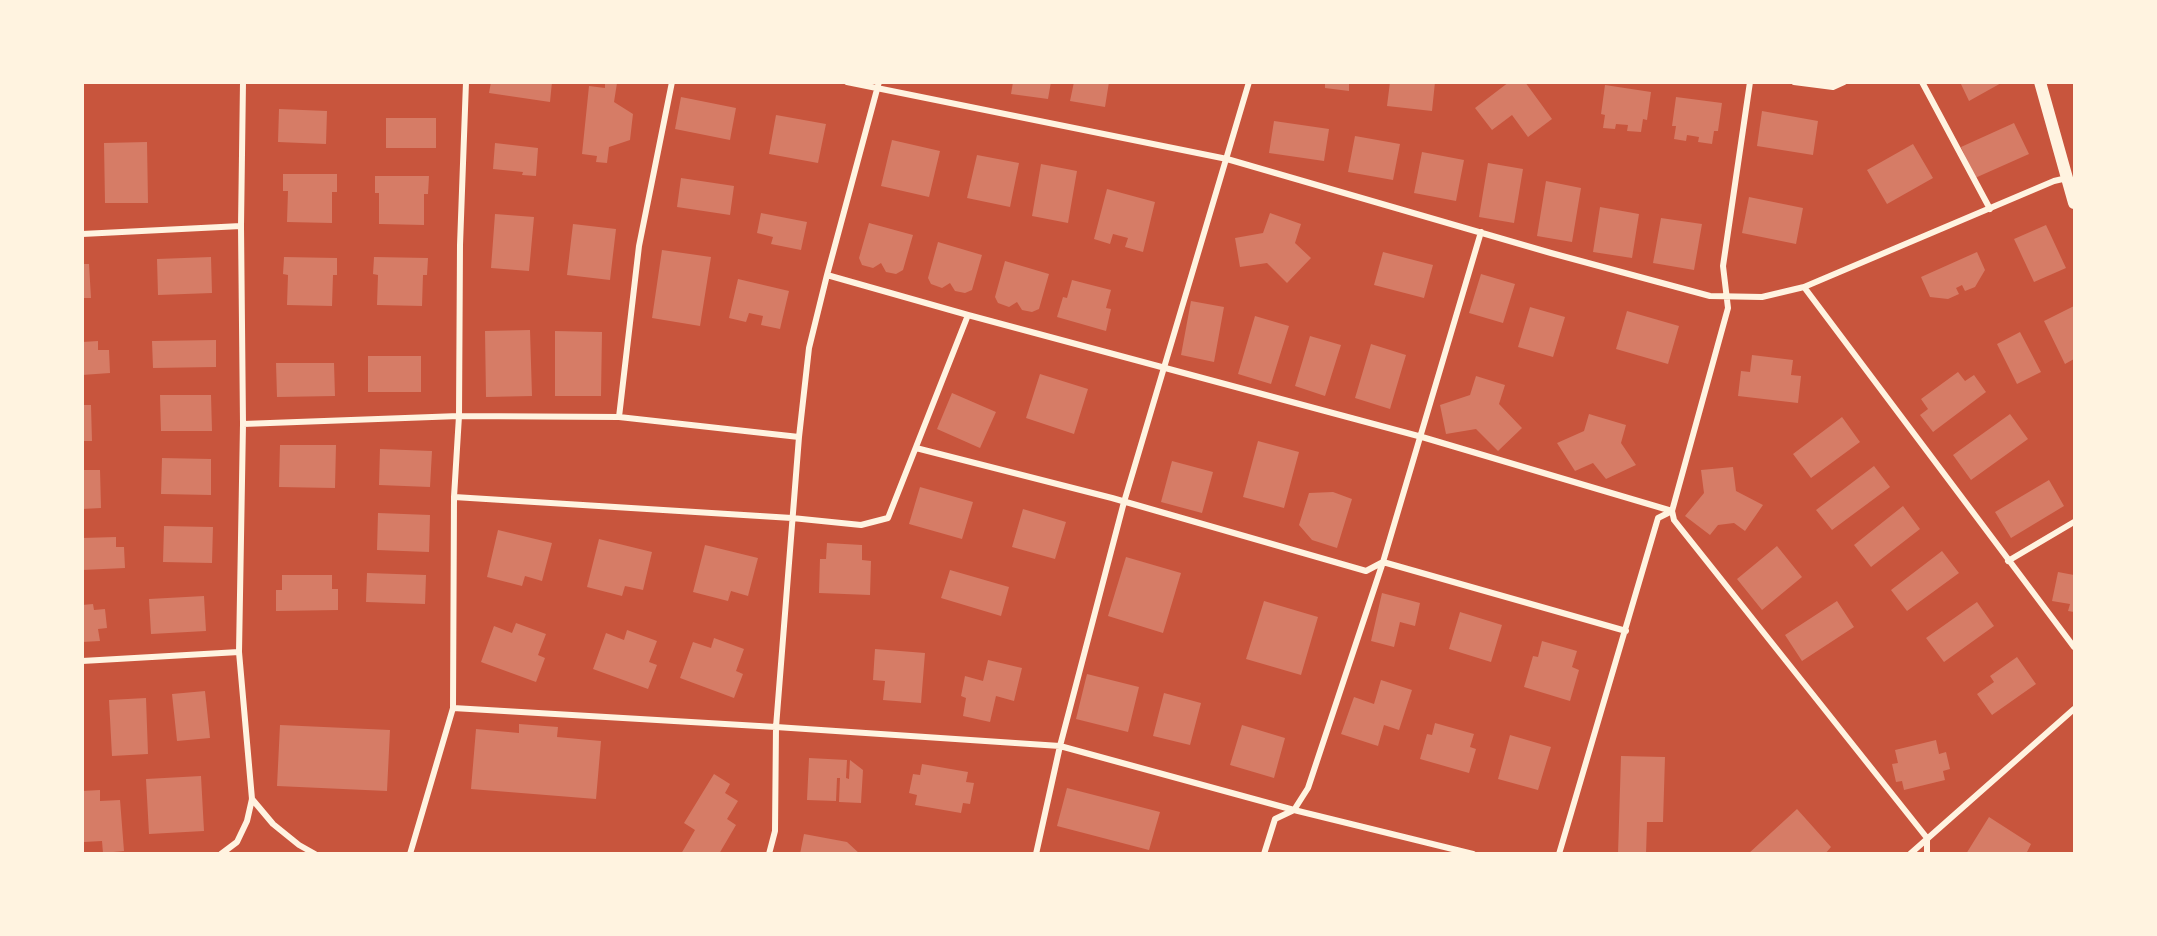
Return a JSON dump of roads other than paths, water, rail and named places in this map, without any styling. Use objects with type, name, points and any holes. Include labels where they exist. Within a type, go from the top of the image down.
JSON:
[{"type":"main road","points":[[2040,82],[2074,203]]},
{"type":"street","points":[[221,854],[237,842],[247,821],[252,799],[239,652],[243,424],[241,226],[243,82]]},
{"type":"street","points":[[410,854],[453,708],[454,497],[459,416],[460,245],[466,82]]},
{"type":"street","points":[[619,417],[639,246],[672,82]]},
{"type":"street","points":[[847,82],[879,85],[1227,159],[1551,253],[1710,296],[1761,297],[1804,287],[2054,181],[2067,178]]},
{"type":"street","points":[[1036,854],[1060,746],[1124,502],[1249,82]]},
{"type":"street","points":[[1750,82],[1723,266],[1728,308],[1672,511],[1674,520],[1927,838],[1927,854]]},
{"type":"street","points":[[1794,82],[1833,87],[1844,82]]},
{"type":"street","points":[[1922,82],[1990,209]]},
{"type":"street","points":[[769,854],[775,831],[776,727],[799,437],[809,348],[879,85]]},
{"type":"street","points":[[82,234],[241,226]]},
{"type":"street","points":[[1264,854],[1275,819],[1294,810],[1308,788],[1422,437],[1481,232]]},
{"type":"street","points":[[827,275],[1165,369],[1422,437],[1672,511]]},
{"type":"street","points":[[1804,287],[2074,647]]},
{"type":"street","points":[[454,497],[792,518],[861,525],[888,518],[968,315]]},
{"type":"street","points":[[243,424],[459,416],[619,417],[799,437]]},
{"type":"street","points":[[916,448],[1124,502],[1366,571],[1383,562],[1626,631]]},
{"type":"street","points":[[1559,854],[1658,518],[1672,511]]},
{"type":"street","points":[[2008,561],[2074,522]]},
{"type":"street","points":[[82,662],[239,652]]},
{"type":"street","points":[[453,708],[1060,746],[1294,810],[1473,854]]},
{"type":"street","points":[[1911,854],[2074,709]]},
{"type":"street","points":[[252,799],[273,824],[299,845],[315,854]]}]
